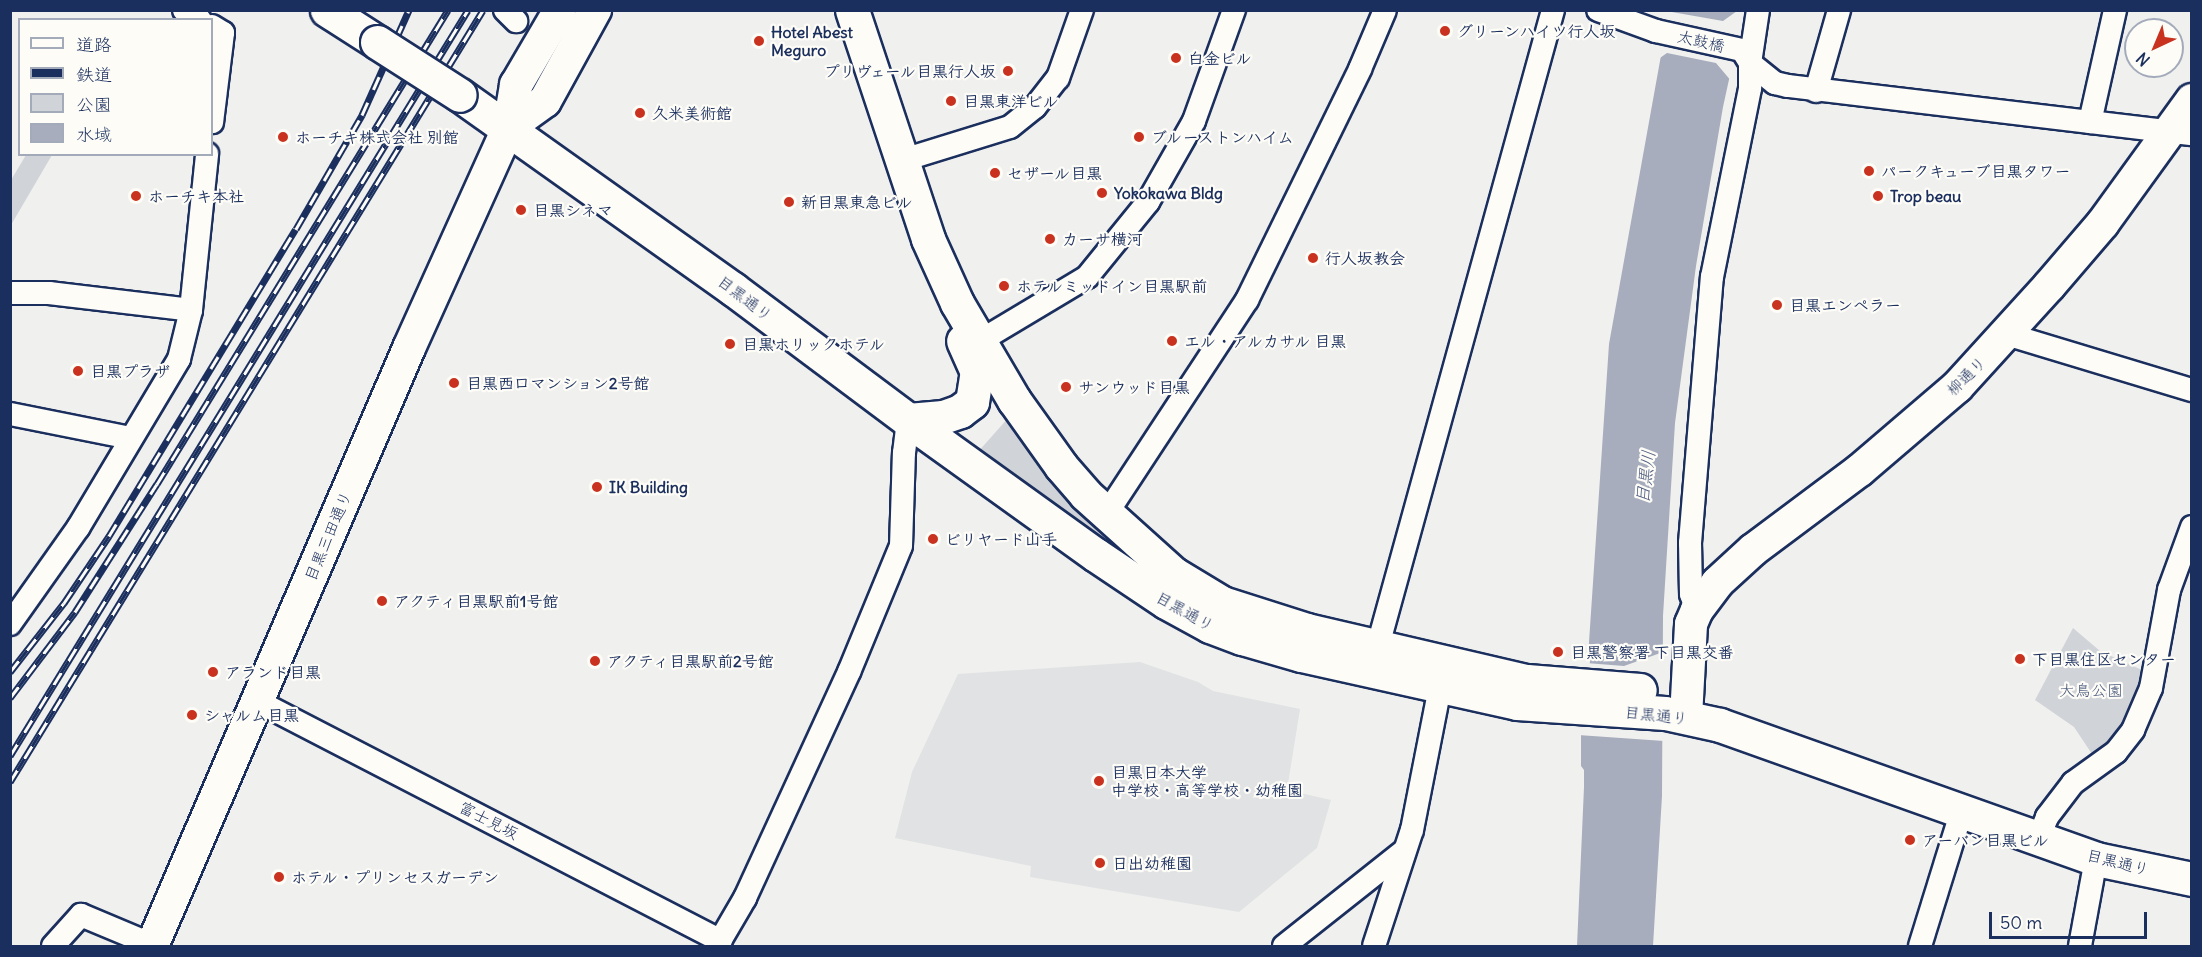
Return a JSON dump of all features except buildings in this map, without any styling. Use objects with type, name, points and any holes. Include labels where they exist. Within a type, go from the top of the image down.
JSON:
[{"type":"main road","name":"目黒通り","points":[[327,10],[509,127],[733,289],[908,420],[1096,555],[1185,613],[1242,638],[1527,681],[1579,697]]},
{"type":"main road","name":"目黒通り","points":[[852,11],[900,161],[928,239],[957,303],[1036,433],[1085,494],[1174,574],[1222,603],[1307,630],[1440,687],[1518,703],[1579,697],[1751,712],[2043,827],[2096,859],[2192,879]]},
{"type":"main road","points":[[908,420],[943,417],[960,411],[972,402],[977,372],[960,333],[957,303]]},
{"type":"main road","name":"目黒通り","points":[[1676,704],[1744,732],[1962,810],[2192,856]]},
{"type":"street","points":[[184,10],[197,18]]},
{"type":"street","points":[[509,127],[516,85],[560,10]]},
{"type":"street","points":[[509,127],[545,101],[595,10]]},
{"type":"street","points":[[900,161],[1010,127],[1035,107],[1058,78],[1082,10]]},
{"type":"street","points":[[980,341],[1087,276],[1148,202],[1194,121],[1234,10]]},
{"type":"street","points":[[1107,513],[1247,300],[1360,69],[1385,10]]},
{"type":"street","points":[[1374,659],[1437,439],[1553,10]]},
{"type":"street","name":"太鼓橋","points":[[1598,10],[1746,57]]},
{"type":"street","points":[[1676,704],[1691,624],[1697,610],[1690,594],[1690,543],[1712,278],[1750,88],[1746,57],[1758,10]]},
{"type":"street","points":[[1816,91],[1839,10]]},
{"type":"street","points":[[2090,122],[2115,10]]},
{"type":"street","points":[[213,27],[224,33],[213,115]]},
{"type":"street","points":[[1746,57],[1775,83],[1816,91],[2181,131]]},
{"type":"street","name":"柳通り","points":[[1697,610],[1718,583],[1753,550],[1860,470],[1957,387],[2006,334],[2181,131],[2192,100]]},
{"type":"street","name":"目黒三田通り","points":[[153,946],[409,348],[509,127]]},
{"type":"street","points":[[10,624],[78,528],[179,359],[191,310],[207,156]]},
{"type":"street","points":[[10,293],[49,293],[191,310]]},
{"type":"street","points":[[2006,334],[2192,390]]},
{"type":"street","points":[[10,414],[130,438]]},
{"type":"street","points":[[719,944],[745,898],[849,672],[901,546],[904,453],[908,420]]},
{"type":"street","points":[[2043,827],[2073,783],[2116,752],[2133,730],[2151,687],[2169,590],[2192,527]]},
{"type":"street","points":[[1374,946],[1405,850],[1440,687]]},
{"type":"street","name":"富士見坂","points":[[257,701],[719,944]]},
{"type":"street","points":[[1920,946],[1962,810]]},
{"type":"street","points":[[1284,946],[1405,850]]},
{"type":"street","points":[[2080,946],[2096,859]]},
{"type":"street","points":[[53,946],[81,915],[153,946]]},
{"type":"shaded area","name":"目黒日本大学 中学校・高等学校・幼稚園","points":[[1140,662],[1198,682],[1213,691],[1300,709],[1287,790],[1331,800],[1317,848],[1239,912],[1030,877],[1031,866],[895,838],[912,772],[958,674]]},
{"type":"green space","points":[[25,156],[51,156],[11,225],[11,180]]},
{"type":"green space","points":[[1009,417],[1076,505],[1110,540],[1162,580],[977,453]]},
{"type":"green space","name":"大鳥公園","points":[[2073,628],[2100,651],[2142,670],[2140,688],[2108,748],[2094,757],[2074,727],[2035,700]]},
{"type":"water","name":"目黒川","points":[[1669,11],[1744,11],[1723,107],[1696,266],[1675,423],[1663,616],[1662,796],[1653,946],[1577,946],[1584,787],[1584,770],[1581,766],[1581,696],[1591,658],[1588,657],[1609,344]]},
{"type":"pier","points":[[1747,10],[1732,82],[1716,63],[1667,53],[1657,60],[1666,11],[1723,21],[1737,11]]},
{"type":"pier","points":[[1666,651],[1664,741],[1578,735],[1580,691],[1586,663],[1624,666]]},
{"type":"railway","points":[[10,672],[64,603],[109,536],[296,229],[362,115],[409,10]]},
{"type":"railway","points":[[10,698],[75,612],[157,484],[448,10]]},
{"type":"railway","points":[[10,756],[468,10]]},
{"type":"railway","points":[[10,782],[483,10]]},
{"type":"place","name":"グリーンハイツ行人坂","points":[[1445,31]]},
{"type":"place","name":"Hotel Abest Meguro","points":[[759,41]]},
{"type":"place","name":"白金ビル","points":[[1176,58]]},
{"type":"place","name":"プリヴェール目黒行人坂","points":[[1008,71]]},
{"type":"place","name":"目黒東洋ビル","points":[[951,101]]},
{"type":"place","name":"久米美術館","points":[[640,113]]},
{"type":"place","name":"ホーチキ株式会社 別館","points":[[283,137]]},
{"type":"place","name":"ブルーストンハイム","points":[[1139,137]]},
{"type":"place","name":"パークキューブ目黒タワー","points":[[1869,171]]},
{"type":"place","name":"セザール目黒","points":[[995,173]]},
{"type":"place","name":"Yokokawa Bldg","points":[[1102,193]]},
{"type":"place","name":"ホーチキ本社","points":[[136,196]]},
{"type":"place","name":"Trop beau","points":[[1878,196]]},
{"type":"place","name":"新目黒東急ビル","points":[[789,202]]},
{"type":"place","name":"目黒シネマ","points":[[521,210]]},
{"type":"place","name":"カーサ横河","points":[[1050,239]]},
{"type":"place","name":"行人坂教会","points":[[1313,258]]},
{"type":"place","name":"ホテルミッドイン目黒駅前","points":[[1004,286]]},
{"type":"place","name":"目黒エンペラー","points":[[1777,305]]},
{"type":"place","name":"エル・アルカサル 目黒","points":[[1172,341]]},
{"type":"place","name":"目黒ホリックホテル","points":[[730,344]]},
{"type":"place","name":"目黒プラザ","points":[[78,371]]},
{"type":"place","name":"目黒西口マンション2号館","points":[[454,383]]},
{"type":"place","name":"サンウッド目黒","points":[[1066,387]]},
{"type":"place","name":"IK Building","points":[[597,487]]},
{"type":"place","name":"ビリヤード山手","points":[[933,539]]},
{"type":"place","name":"アクティ目黒駅前1号館","points":[[382,601]]},
{"type":"place","name":"目黒警察署 下目黒交番","points":[[1558,652]]},
{"type":"place","name":"下目黒住区センター","points":[[2020,659]]},
{"type":"place","name":"アクティ目黒駅前2号館","points":[[595,661]]},
{"type":"place","name":"アランド目黒","points":[[213,672]]},
{"type":"place","name":"シャルム目黒","points":[[192,715]]},
{"type":"place","name":"目黒日本大学 中学校・高等学校・幼稚園","points":[[1099,781]]},
{"type":"place","name":"アーバン目黒ビル","points":[[1910,840]]},
{"type":"place","name":"日出幼稚園","points":[[1100,863]]},
{"type":"place","name":"ホテル・プリンセスガーデン","points":[[279,877]]}]
